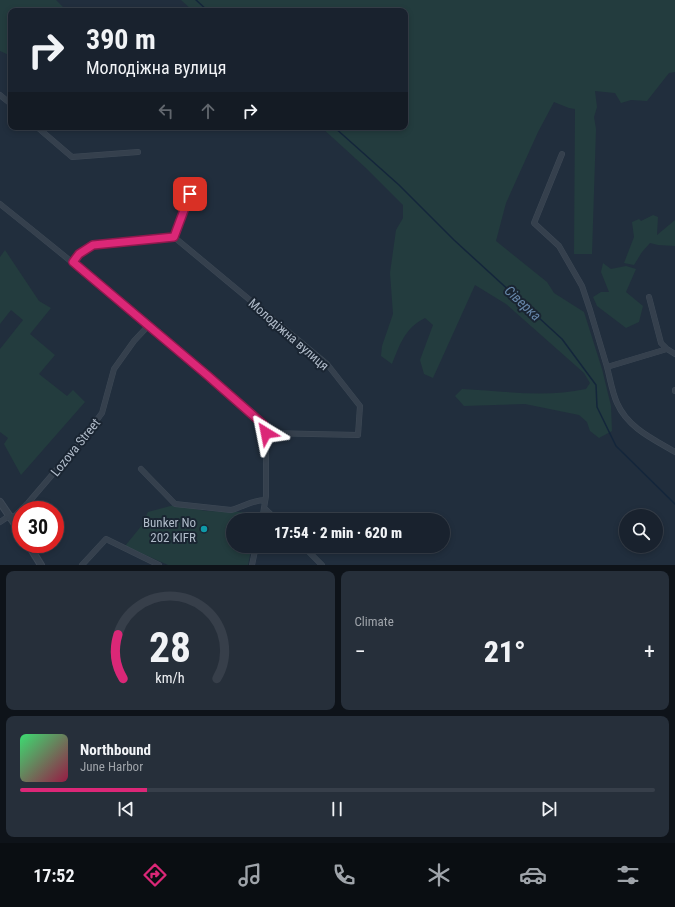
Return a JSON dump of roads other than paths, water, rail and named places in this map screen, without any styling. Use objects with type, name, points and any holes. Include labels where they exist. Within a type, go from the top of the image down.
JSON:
[{"type":"street","points":[[0,95],[8,102]]},
{"type":"street","points":[[40,130],[72,157],[138,152]]},
{"type":"street","points":[[562,154],[534,223],[559,246],[582,286],[617,403],[627,419],[639,431],[675,452]]},
{"type":"street","points":[[73,262],[82,252],[93,245],[174,237],[190,194]]},
{"type":"street","points":[[0,204],[73,262],[264,425],[266,433],[265,500],[263,513]]},
{"type":"street","name":"Молодіжна вулиця","points":[[174,237],[327,364],[360,406],[358,435],[266,433]]},
{"type":"street","points":[[649,297],[661,343],[666,349],[675,354]]},
{"type":"street","name":"Lozova Street","points":[[0,522],[6,518],[15,516],[28,503],[81,441],[102,412],[114,369],[131,345],[148,326]]},
{"type":"street","points":[[607,367],[666,349]]},
{"type":"street","points":[[140,469],[175,504],[231,510],[257,500],[265,500]]},
{"type":"street","points":[[0,502],[11,517]]},
{"type":"street","points":[[264,508],[269,513]]},
{"type":"street","points":[[82,565],[106,539],[159,565]]},
{"type":"street","points":[[33,553],[39,564]]},
{"type":"street","points":[[252,565],[255,553]]},
{"type":"street","points":[[310,553],[322,565]]},
{"type":"waterway","name":"Сіверка","points":[[196,0],[205,8]]},
{"type":"waterway","name":"Сіверка","points":[[337,130],[399,185],[454,240],[562,339],[596,385],[597,407],[616,446],[675,504]]},
{"type":"place","name":"Bunker No 202 KIFR","points":[[204,529]]}]
